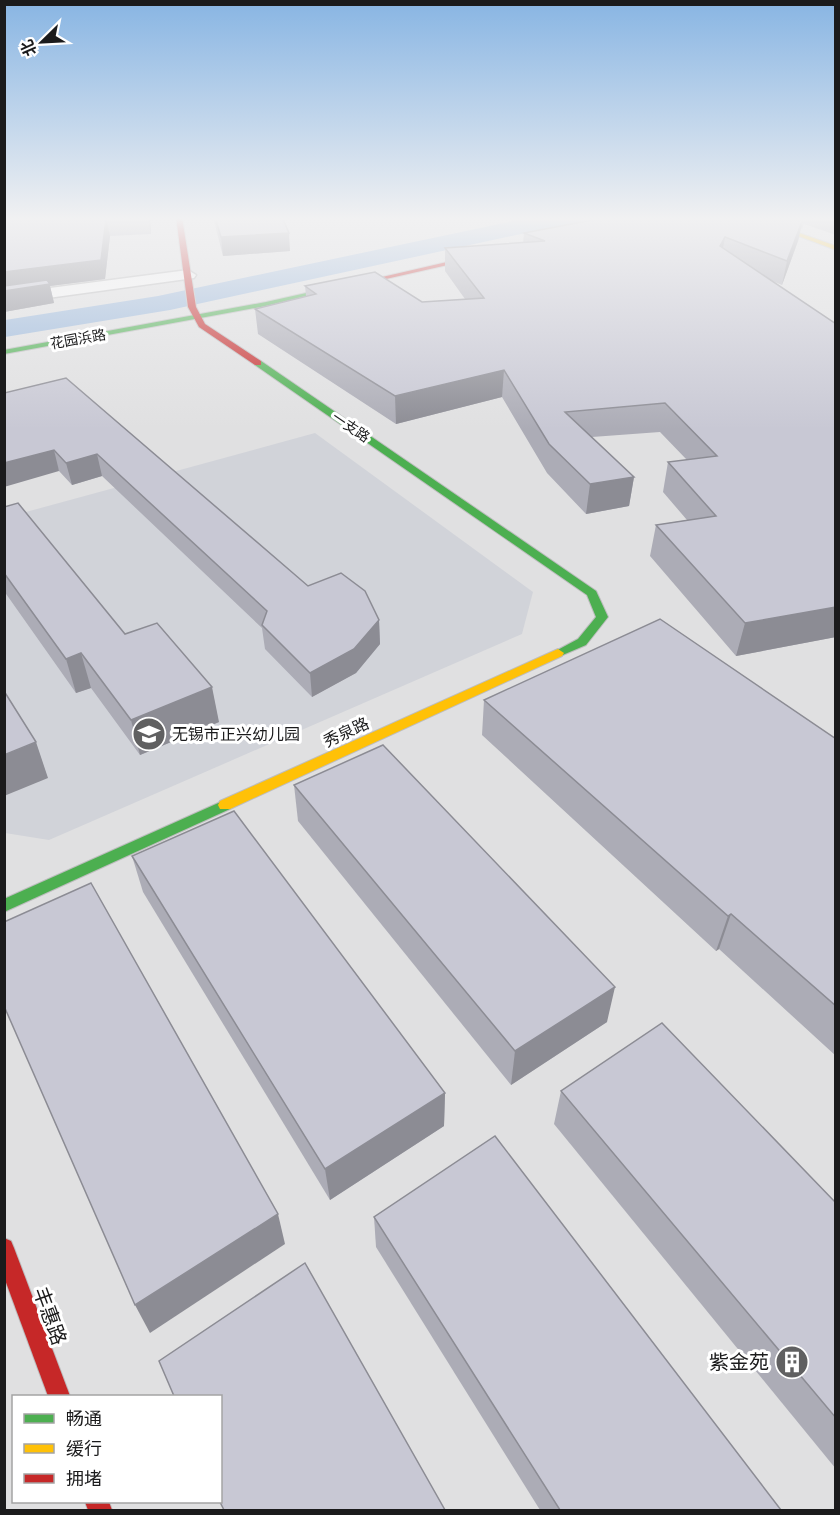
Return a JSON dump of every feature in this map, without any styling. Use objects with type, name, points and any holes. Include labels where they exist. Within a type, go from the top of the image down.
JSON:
[{"type":"street","points":[[4,299],[104,288]]},
{"type":"street","points":[[191,288],[195,312]]},
{"type":"street","name":"花园浜路","points":[[4,352],[195,312],[266,304],[340,288]]},
{"type":"street","name":"一支路","points":[[195,312],[202,325],[592,593]]},
{"type":"street","name":"秀泉路","points":[[4,906],[582,642],[602,617],[592,593]]},
{"type":"street","name":"丰惠路","points":[[4,1248],[59,1395]]},
{"type":"shaded area","name":"无锡市正兴幼儿园","points":[[315,433],[533,592],[522,634],[49,840],[5,833],[4,518]]},
{"type":"water","points":[[197,288],[273,288],[170,310],[5,337],[5,320]]},
{"type":"building","points":[[4,288],[26,288],[4,291]]},
{"type":"building","points":[[307,288],[400,288],[422,302],[484,298],[476,288],[782,288],[836,324],[836,607],[745,623],[656,525],[716,516],[668,462],[717,456],[665,403],[565,412],[634,477],[590,484],[549,444],[504,370],[395,396],[255,309],[316,294]]},
{"type":"building","points":[[66,378],[308,586],[341,573],[365,591],[379,620],[354,649],[310,673],[262,625],[267,611],[97,454],[66,463],[54,450],[4,463],[4,393]]},
{"type":"building","name":"无锡市正兴幼儿园","points":[[18,503],[125,634],[157,623],[212,687],[131,720],[81,653],[66,659],[4,573],[4,507]]},
{"type":"building","points":[[660,619],[836,739],[836,1006],[731,914],[728,916],[484,700]]},
{"type":"building","points":[[4,691],[36,742],[4,755]]},
{"type":"building","points":[[383,745],[615,987],[515,1051],[294,785]]},
{"type":"building","points":[[234,811],[445,1093],[325,1169],[132,856]]},
{"type":"building","points":[[91,883],[278,1214],[135,1305],[4,1006],[4,922]]},
{"type":"building","name":"紫金苑","points":[[662,1023],[836,1203],[836,1418],[561,1091]]},
{"type":"building","points":[[495,1136],[781,1510],[560,1510],[374,1217]]},
{"type":"building","points":[[305,1263],[445,1510],[224,1510],[220,1503],[222,1395],[174,1395],[159,1361]]},
{"type":"traffic: fast","points":[[4,352],[266,304],[339,288]]},
{"type":"traffic: fast","points":[[258,363],[592,593],[602,617],[582,642],[558,653]]},
{"type":"traffic: fast","points":[[4,906],[225,805]]},
{"type":"traffic: slow","points":[[225,805],[558,653]]},
{"type":"traffic: jam","points":[[189,288],[192,307],[202,325],[258,363]]},
{"type":"traffic: jam","points":[[4,1248],[59,1395]]},
{"type":"traffic: jam","points":[[97,1503],[100,1510]]},
{"type":"place","name":"无锡市正兴幼儿园","points":[[149,734]]},
{"type":"place","name":"紫金苑","points":[[792,1362]]}]
